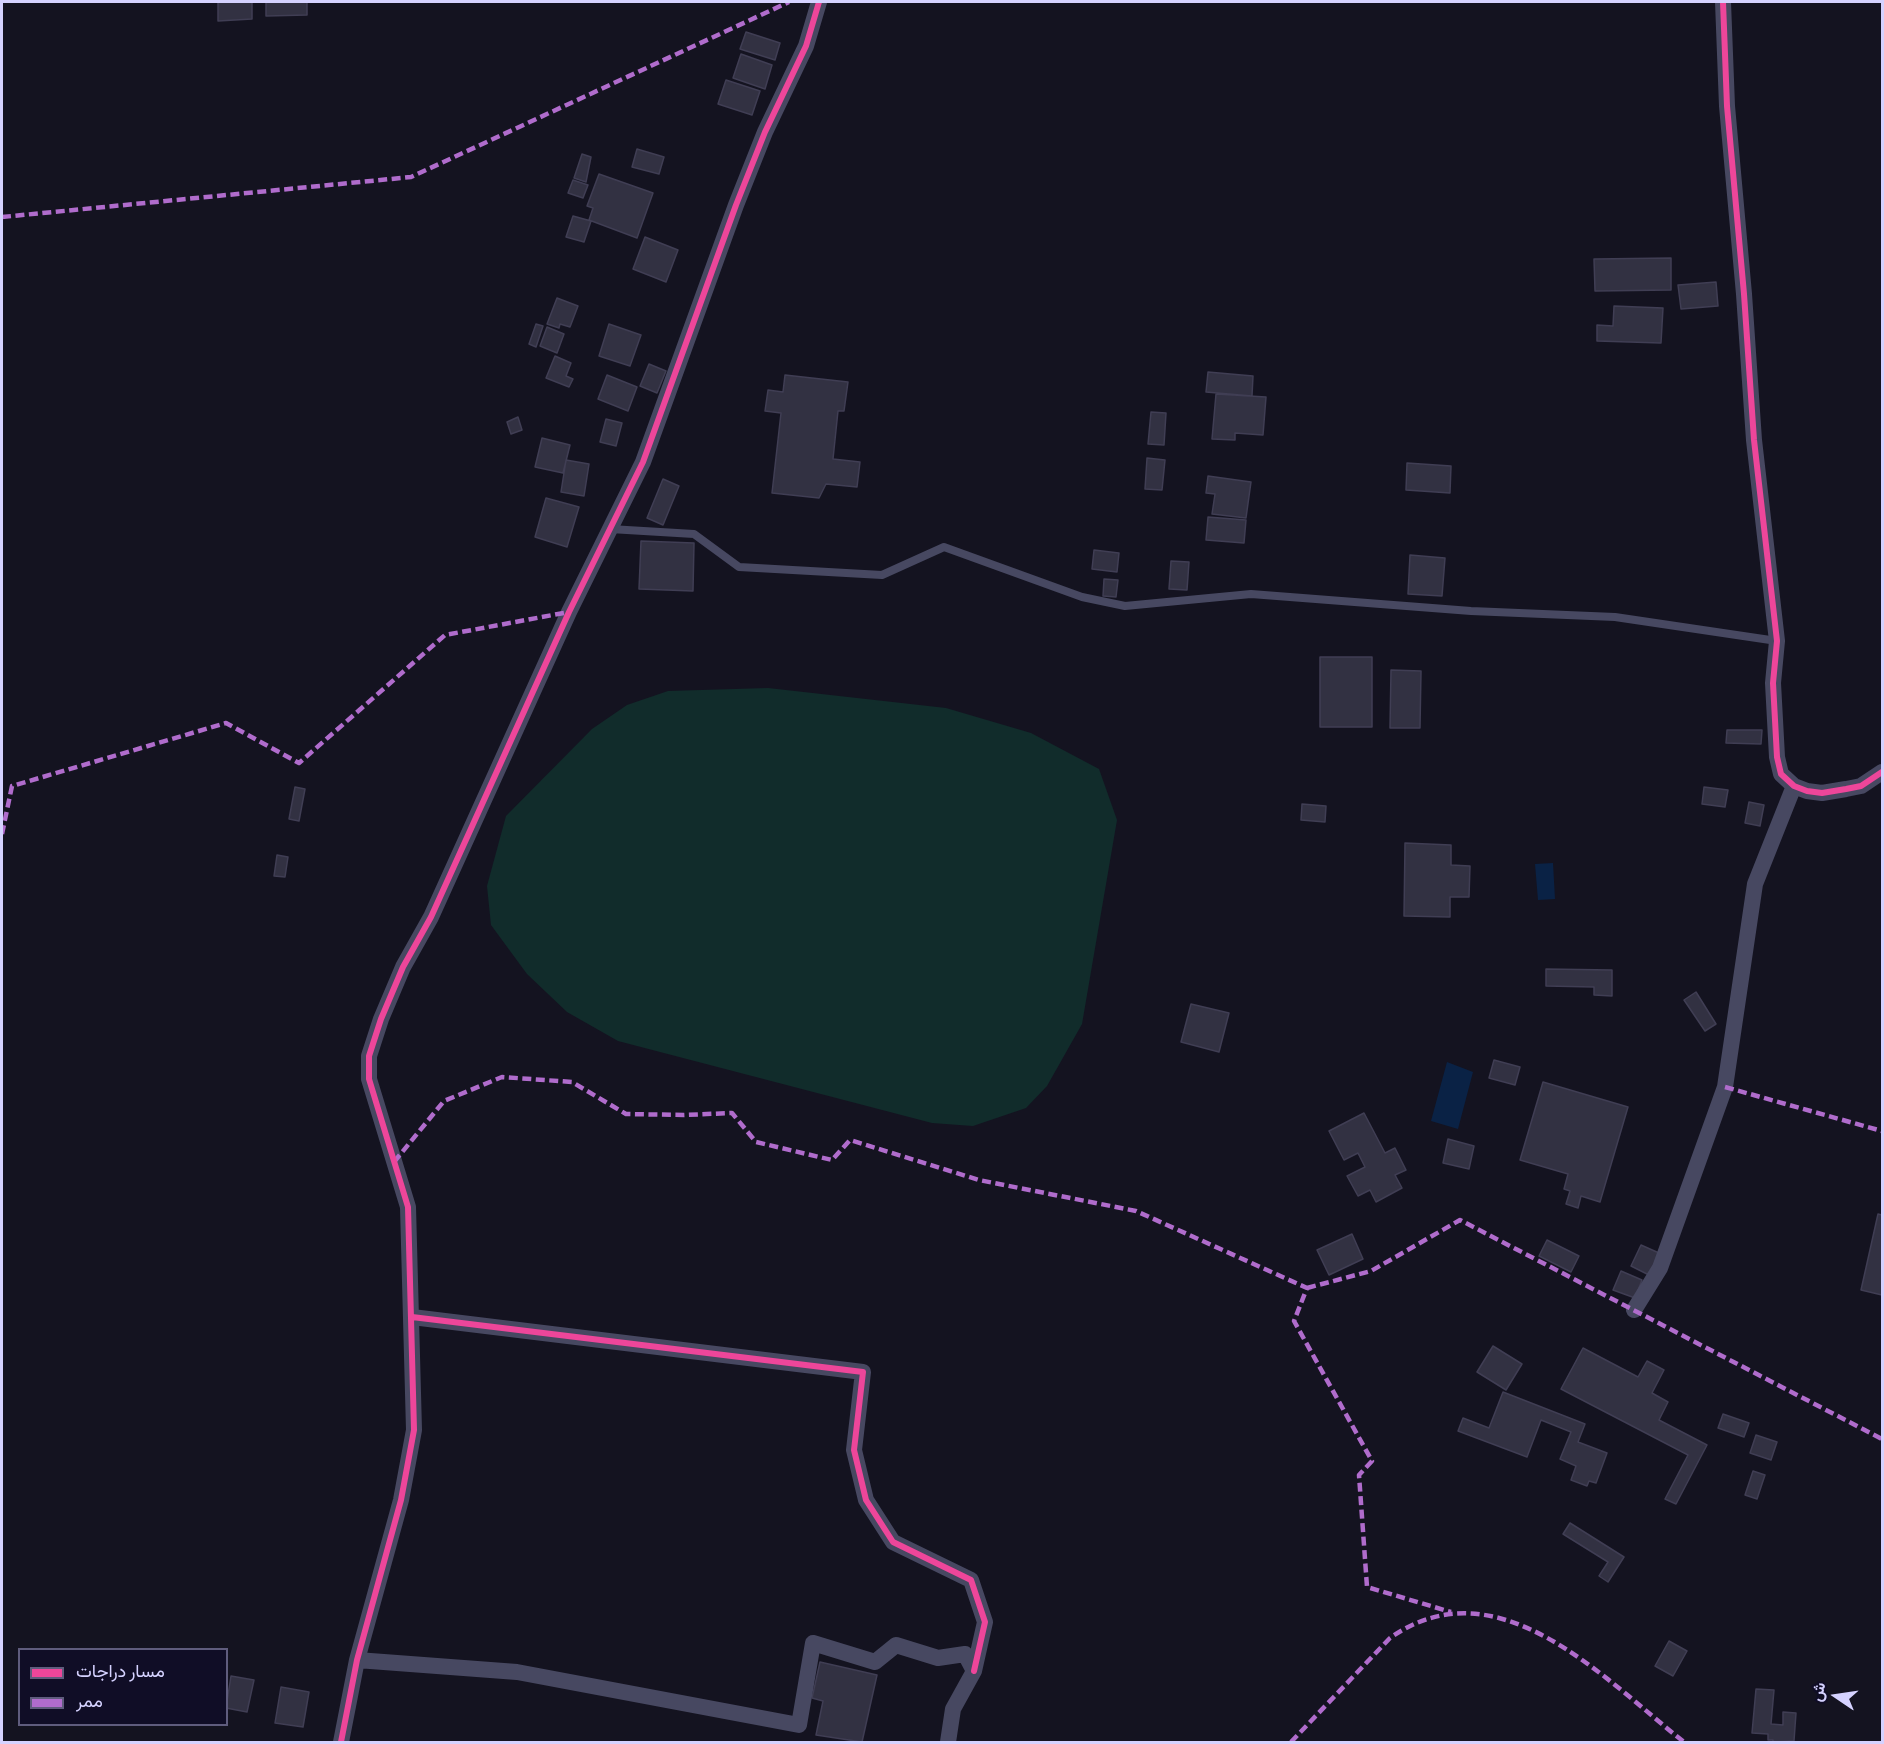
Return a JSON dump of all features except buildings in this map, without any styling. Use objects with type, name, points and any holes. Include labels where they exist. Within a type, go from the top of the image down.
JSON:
[{"type":"street","points":[[341,1743],[357,1660],[409,1467],[414,1430],[408,1207],[371,1089],[369,1056],[381,1019],[403,967],[431,917],[569,612],[643,462],[736,205],[765,132],[806,46],[819,2]]},
{"type":"street","points":[[1723,2],[1727,106],[1754,441],[1777,641],[1773,683],[1777,757],[1781,774],[1794,786],[1822,793],[1861,786],[1882,772]]},
{"type":"street","points":[[1634,1310],[1659,1268],[1725,1087],[1755,884],[1794,786]]},
{"type":"street","points":[[412,1317],[863,1372],[854,1450],[866,1500],[893,1542],[971,1580],[985,1622],[974,1671],[953,1709],[948,1743]]},
{"type":"street","points":[[357,1660],[517,1672],[799,1725],[813,1643],[875,1662],[896,1645],[938,1658],[965,1654],[974,1671]]},
{"type":"lane","points":[[610,530],[694,534],[739,567],[882,575],[944,547],[1082,597],[1125,606],[1251,594],[1471,611],[1615,617],[1777,641]]},
{"type":"green space","points":[[768,688],[946,708],[1031,733],[1099,769],[1117,820],[1082,1024],[1047,1086],[1026,1108],[973,1126],[932,1123],[618,1041],[567,1012],[527,974],[491,925],[487,886],[506,816],[592,729],[627,705],[668,691]]},
{"type":"water","points":[[1553,863],[1555,899],[1538,900],[1535,864]]},
{"type":"water","points":[[1447,1062],[1473,1072],[1458,1129],[1431,1121]]},
{"type":"marked path","points":[[2,217],[411,177],[789,2]]},
{"type":"marked path","points":[[2,834],[12,786],[226,723],[299,763],[445,635],[569,612]]},
{"type":"marked path","points":[[394,1162],[444,1101],[502,1077],[572,1082],[626,1114],[732,1113],[756,1142],[832,1160],[850,1140],[979,1180],[1136,1211],[1307,1288],[1294,1321],[1372,1461],[1359,1475],[1367,1587],[1451,1612]]},
{"type":"marked path","points":[[1725,1087],[1882,1131]]},
{"type":"marked path","points":[[1307,1288],[1371,1271],[1460,1220],[1882,1439]]},
{"type":"marked path","points":[[1291,1742],[1390,1638],[1430,1618],[1470,1613],[1510,1621],[1548,1638],[1585,1662],[1684,1742]]},
{"type":"cycle path","points":[[341,1742],[357,1660],[401,1500],[414,1430],[408,1207],[369,1079],[369,1056],[381,1019],[403,967],[431,917],[569,612],[643,462],[736,205],[765,132],[806,46],[819,2]]},
{"type":"cycle path","points":[[1723,2],[1727,106],[1754,440],[1777,641],[1773,683],[1777,757],[1781,774],[1794,786],[1807,791],[1822,793],[1861,786],[1882,772]]},
{"type":"cycle path","points":[[412,1317],[863,1372],[854,1450],[866,1500],[893,1542],[971,1580],[985,1622],[974,1671]]}]
